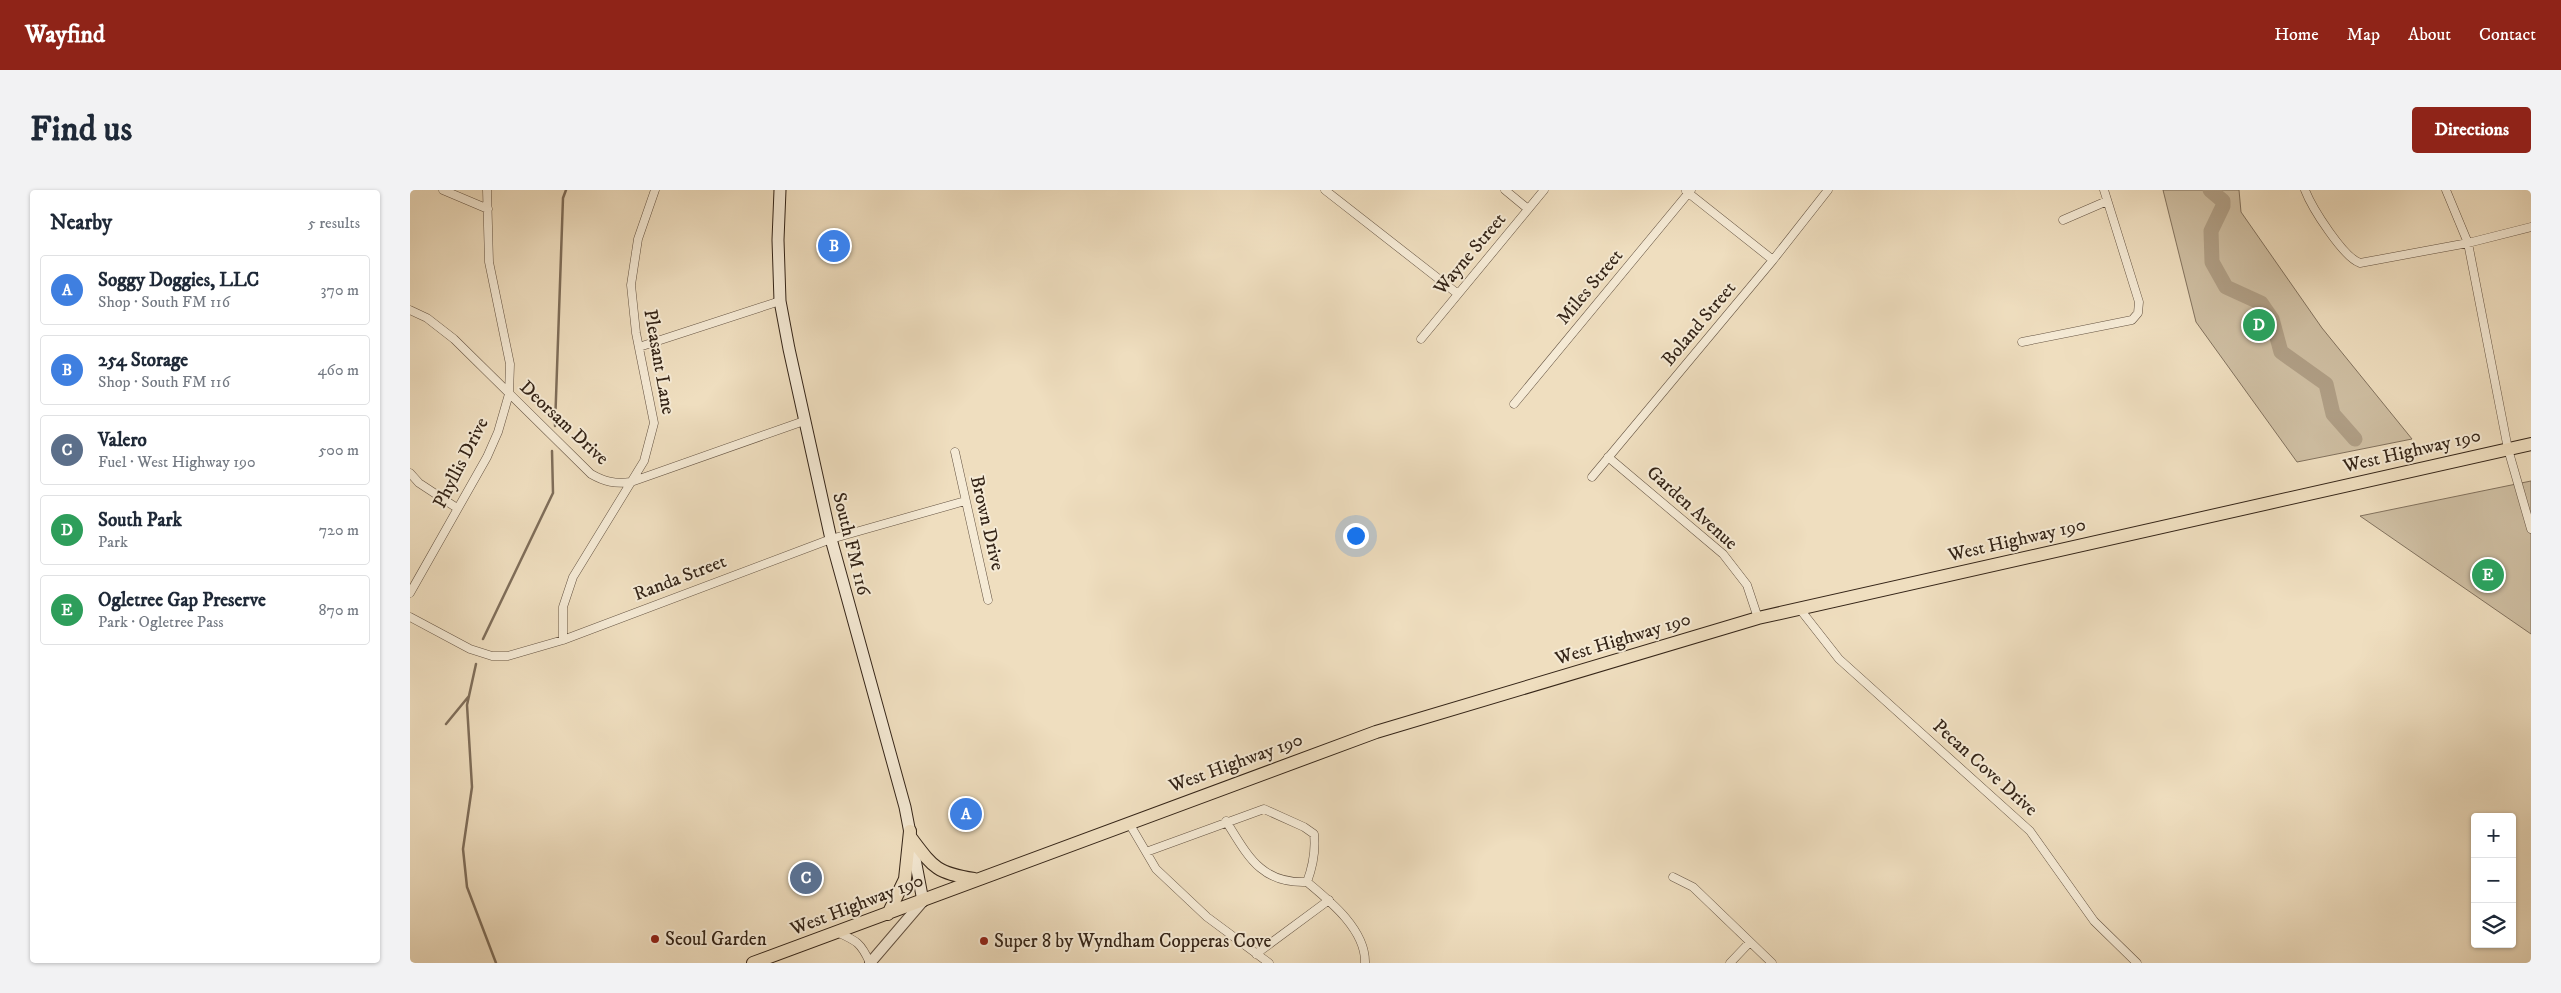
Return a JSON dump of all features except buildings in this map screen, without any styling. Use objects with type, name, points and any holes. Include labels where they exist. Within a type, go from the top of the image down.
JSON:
[{"type":"main road","name":"South FM 116","points":[[780,190],[778,240],[780,301],[804,421],[831,539],[910,834],[923,901]]},
{"type":"main road","name":"West Highway 190","points":[[753,963],[1376,732],[1758,618],[2531,444]]},
{"type":"main road","points":[[910,834],[936,868],[956,876],[976,879]]},
{"type":"main road","points":[[888,914],[905,880],[910,834]]},
{"type":"street","points":[[443,190],[488,209]]},
{"type":"street","name":"Phyllis Drive","points":[[410,593],[498,432],[509,394],[510,364],[489,262],[487,190]]},
{"type":"street","name":"Pleasant Lane","points":[[563,640],[563,607],[572,577],[644,461],[654,423],[631,298],[633,260],[655,190]]},
{"type":"street","points":[[1325,190],[1458,294]]},
{"type":"street","points":[[1505,190],[1528,209]]},
{"type":"street","name":"Wayne Street","points":[[1421,339],[1544,190]]},
{"type":"street","name":"Boland Street","points":[[1592,477],[1773,260],[1828,190]]},
{"type":"street","points":[[2022,342],[2132,320],[2138,314],[2139,302],[2104,190]]},
{"type":"street","points":[[2305,190],[2329,230],[2352,260],[2360,263],[2468,242],[2531,227]]},
{"type":"street","points":[[2446,190],[2457,211],[2468,242],[2508,449],[2531,529]]},
{"type":"street","points":[[1688,191],[1773,260]]},
{"type":"street","name":"Miles Street","points":[[1514,404],[1688,191]]},
{"type":"street","points":[[2063,220],[2107,201]]},
{"type":"street","points":[[639,347],[780,301]]},
{"type":"street","name":"Deorsam Drive","points":[[410,310],[427,318],[454,339],[591,474],[610,483],[631,482],[804,421]]},
{"type":"street","name":"Brown Drive","points":[[955,452],[988,600]]},
{"type":"street","name":"Garden Avenue","points":[[1608,457],[1723,554],[1747,585],[1758,618]]},
{"type":"street","points":[[410,473],[420,483],[457,508]]},
{"type":"street","name":"Randa Street","points":[[410,617],[470,650],[492,656],[508,656],[563,640],[831,539],[965,501]]},
{"type":"street","name":"Pecan Cove Drive","points":[[1800,608],[1839,659],[1954,760],[2030,831],[2094,921],[2137,963]]},
{"type":"street","points":[[1146,852],[1226,821],[1264,809],[1314,834],[1313,866],[1307,882]]},
{"type":"street","points":[[1226,821],[1250,860],[1274,879],[1293,883],[1307,882],[1329,900],[1362,942],[1365,963]]},
{"type":"street","points":[[1129,823],[1156,869],[1207,916],[1269,963]]},
{"type":"street","points":[[1673,877],[1692,887],[1772,963]]},
{"type":"street","points":[[1256,954],[1329,900]]},
{"type":"street","points":[[837,932],[857,941],[863,947],[870,963],[923,901]]},
{"type":"street","points":[[1730,963],[1750,942]]},
{"type":"shaded area","points":[[2163,190],[2239,190],[2241,212],[2322,328],[2412,439],[2297,462],[2196,322]]},
{"type":"shaded area","points":[[2531,481],[2531,634],[2360,516]]},
{"type":"waterway","points":[[555,426],[563,198],[566,190]]},
{"type":"waterway","points":[[2210,190],[2223,201],[2223,206],[2211,231],[2212,262],[2226,287],[2261,303],[2272,319],[2281,352],[2326,384],[2333,414],[2355,439]]},
{"type":"waterway","points":[[483,639],[553,493],[552,451]]},
{"type":"waterway","points":[[476,664],[467,705],[472,787],[463,849],[467,887],[496,963]]},
{"type":"waterway","points":[[446,724],[469,696]]},
{"type":"place","name":"254 Storage","points":[[834,246]]},
{"type":"place","name":"South Park","points":[[2259,325]]},
{"type":"place","name":"Ogletree Gap Preserve","points":[[2488,575]]},
{"type":"place","name":"Soggy Doggies, LLC","points":[[966,814]]},
{"type":"place","name":"Valero","points":[[806,878]]},
{"type":"place","name":"Seoul Garden","points":[[655,939]]},
{"type":"place","name":"Super 8 by Wyndham Copperas Cove","points":[[984,941]]}]
